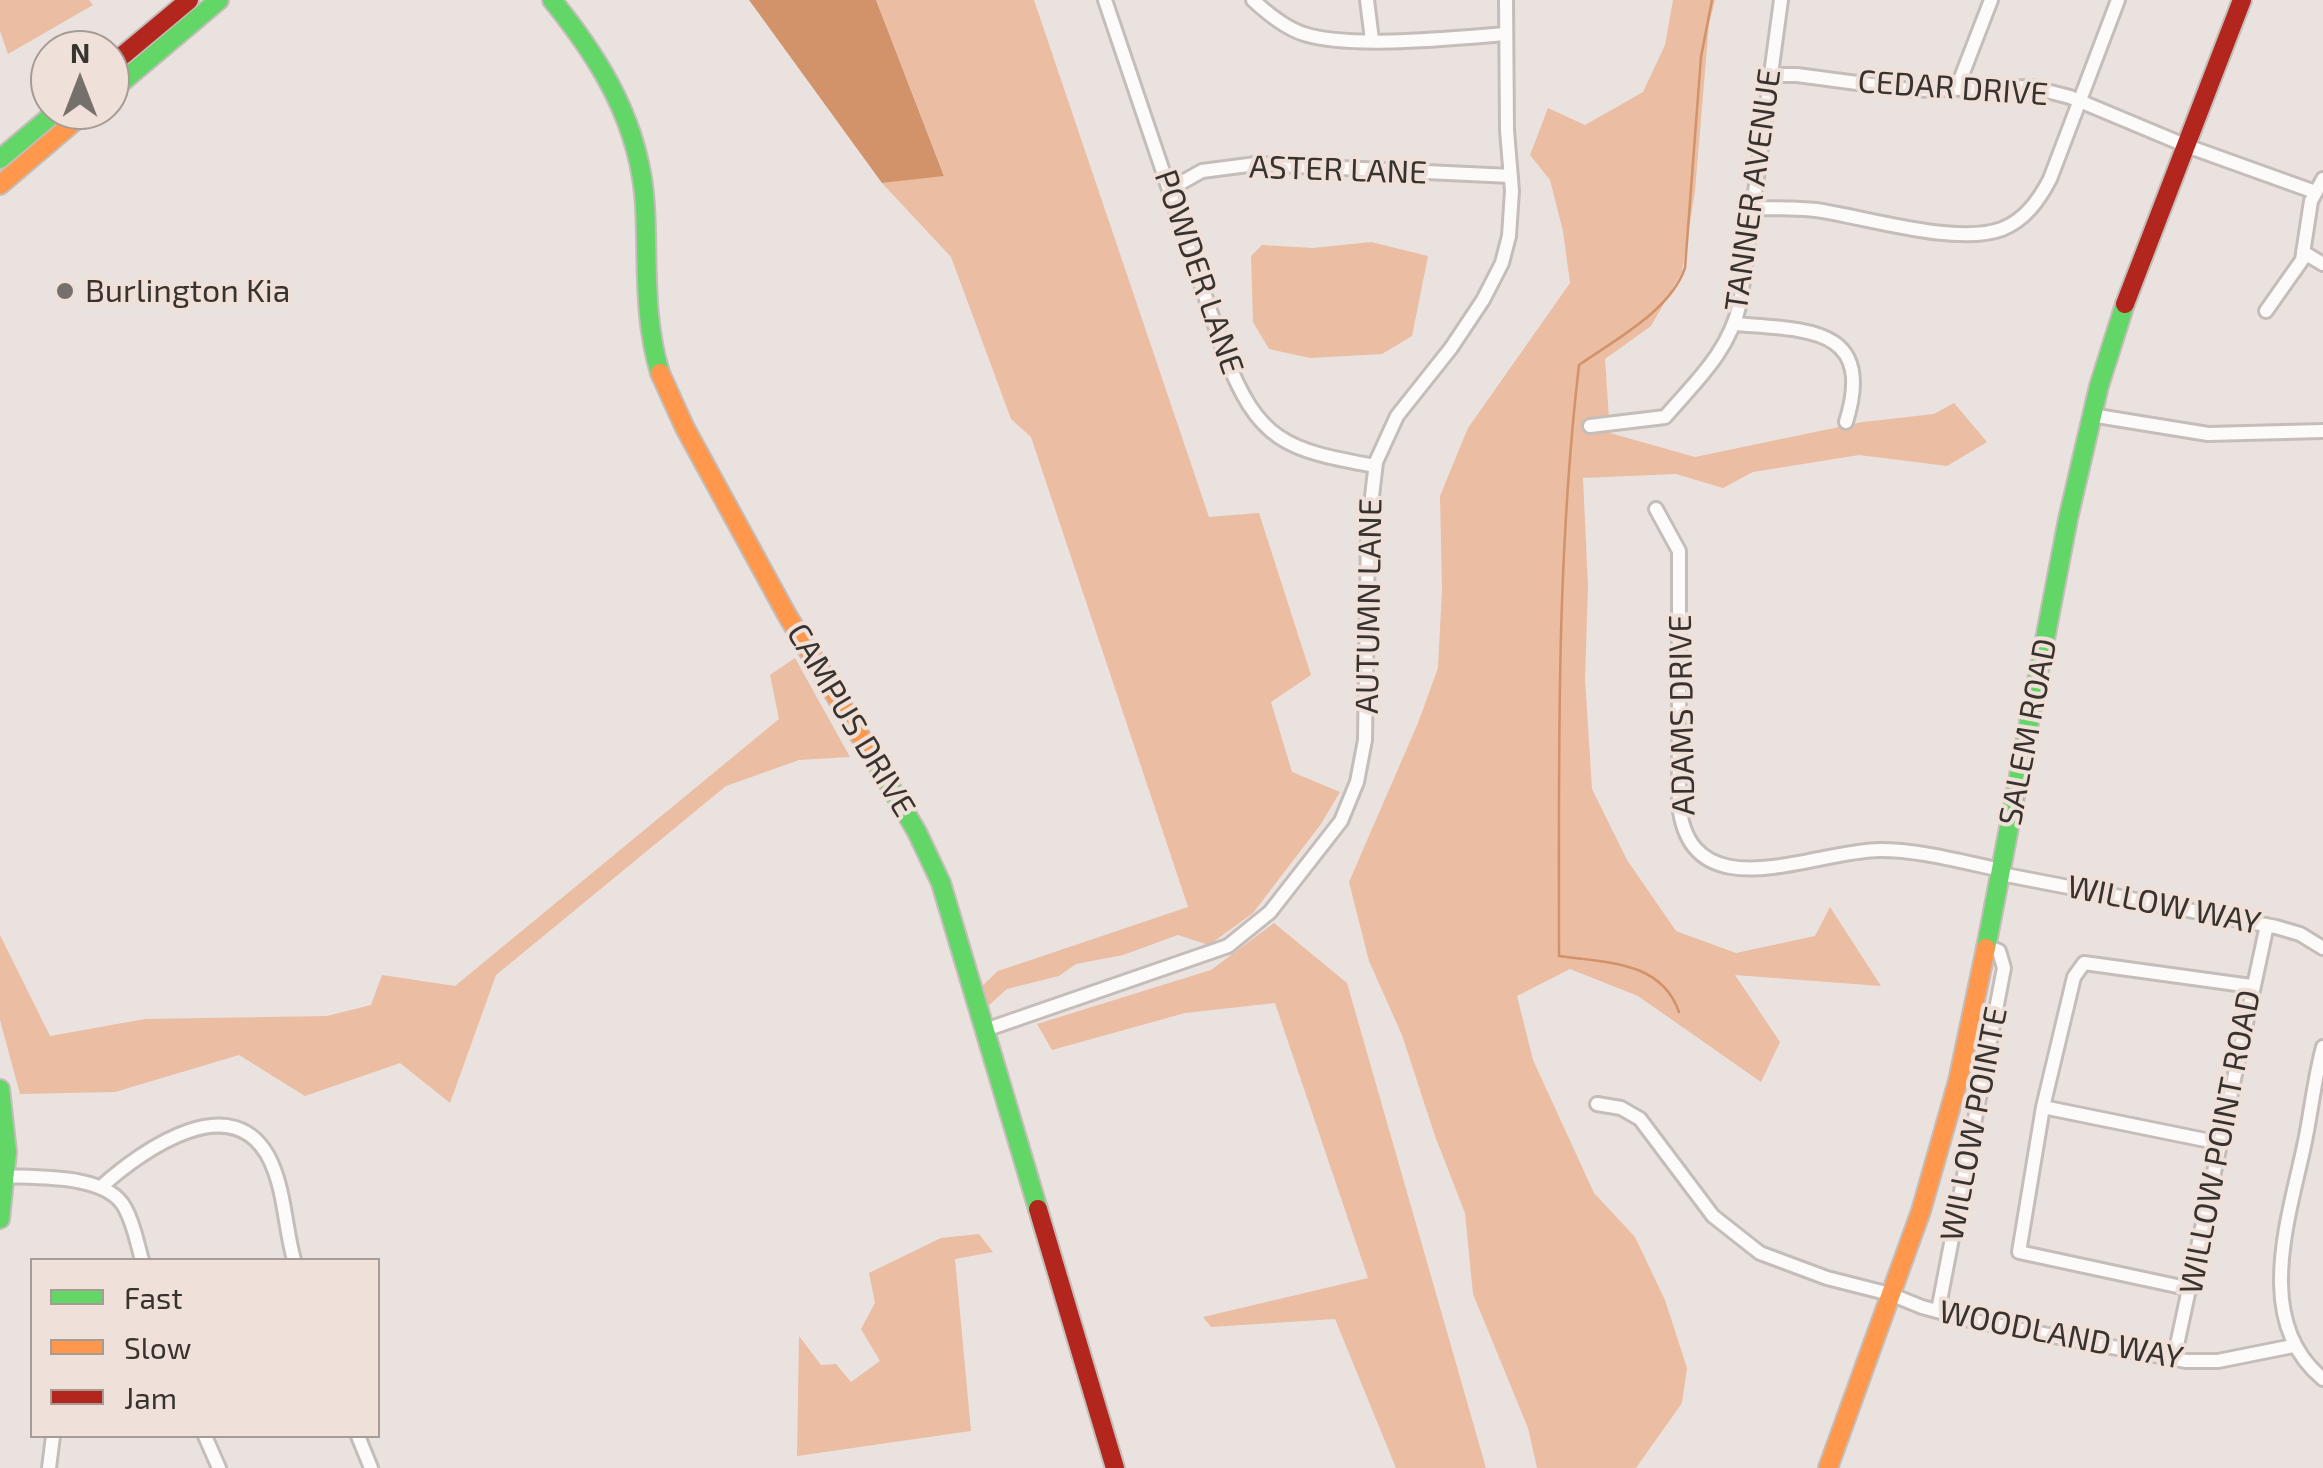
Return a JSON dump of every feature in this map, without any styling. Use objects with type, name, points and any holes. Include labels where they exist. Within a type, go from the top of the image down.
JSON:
[{"type":"main road","points":[[130,49],[188,0]]},
{"type":"main road","points":[[130,75],[219,0]]},
{"type":"main road","name":"CAMPUS DRIVE","points":[[552,0],[604,67],[635,138],[645,198],[644,286],[649,326],[668,394],[808,652],[924,842],[941,884],[1115,1468]]},
{"type":"main road","name":"SALEM ROAD","points":[[1828,1468],[1938,1156],[1961,1070],[2091,415],[2116,331],[2242,0]]},
{"type":"main road","points":[[0,159],[34,130]]},
{"type":"main road","points":[[0,185],[65,130]]},
{"type":"main road","points":[[0,1089],[0,1218]]},
{"type":"street","name":"POWDER LANE","points":[[1105,0],[1234,378],[1253,413],[1270,432],[1300,450],[1375,466]]},
{"type":"street","points":[[1253,0],[1280,22],[1304,34],[1372,40],[1506,34]]},
{"type":"street","points":[[1367,0],[1372,40]]},
{"type":"street","name":"AUTUMN LANE","points":[[985,1030],[1228,946],[1270,912],[1333,833],[1353,795],[1364,754],[1368,531],[1375,466],[1397,416],[1451,348],[1497,276],[1509,236],[1506,0]]},
{"type":"street","name":"TANNER AVENUE","points":[[1590,426],[1665,418],[1726,344],[1734,324],[1753,208],[1781,0]]},
{"type":"street","points":[[1957,88],[1991,0]]},
{"type":"street","points":[[1753,208],[1816,210],[1976,234],[1998,230],[2026,214],[2045,188],[2118,0]]},
{"type":"street","name":"CEDAR DRIVE","points":[[1770,75],[1897,89],[2020,86],[2078,100],[2187,146],[2315,192]]},
{"type":"street","name":"ASTER LANE","points":[[1170,189],[1202,171],[1256,164],[1511,176]]},
{"type":"street","points":[[2266,311],[2295,273],[2315,192],[2323,179]]},
{"type":"street","points":[[2303,252],[2323,264]]},
{"type":"street","points":[[1734,324],[1808,332],[1842,350],[1853,367],[1856,384],[1846,422]]},
{"type":"street","points":[[2091,415],[2208,434],[2323,432]]},
{"type":"street","name":"ADAMS DRIVE","points":[[1656,509],[1679,551],[1679,804],[1683,827],[1695,846],[1723,866],[1746,870],[1881,850],[2002,872]]},
{"type":"street","name":"WILLOW WAY","points":[[2002,872],[2266,925],[2300,934],[2323,948]]},
{"type":"street","name":"WILLOW POINT ROAD","points":[[2174,1358],[2266,925]]},
{"type":"street","name":"WILLOW POINTE","points":[[1938,1311],[2004,968],[1999,951],[1987,946]]},
{"type":"street","points":[[2191,1289],[2019,1252],[2043,1107],[2074,978],[2084,962],[2251,986]]},
{"type":"street","points":[[2323,1048],[2281,1268],[2281,1299],[2293,1346],[2323,1378]]},
{"type":"street","name":"WOODLAND WAY","points":[[1597,1104],[1621,1108],[1640,1119],[1713,1216],[1749,1247],[1827,1278],[1974,1321],[2174,1358],[2218,1361],[2293,1346]]},
{"type":"street","points":[[2043,1107],[2220,1144]]},
{"type":"street","points":[[101,1187],[131,1161],[167,1141],[206,1126],[237,1128],[254,1138],[272,1163],[294,1258]]},
{"type":"street","points":[[3,1176],[84,1182],[101,1187],[120,1200],[126,1210],[141,1258]]},
{"type":"street","points":[[49,1468],[53,1438]]},
{"type":"street","points":[[206,1438],[219,1468]]},
{"type":"street","points":[[359,1438],[371,1468]]},
{"type":"shaded area","points":[[0,0],[89,0],[93,5],[50,30],[30,30],[30,41],[8,54],[0,31]]},
{"type":"shaded area","points":[[749,0],[876,0],[944,176],[882,183]]},
{"type":"shaded area","points":[[876,0],[1034,0],[1209,517],[1259,513],[1311,675],[1271,702],[1292,772],[1340,792],[1321,824],[1253,913],[1209,945],[1178,935],[1123,955],[1076,964],[1059,976],[1007,989],[988,1006],[982,986],[998,971],[1188,907],[1031,437],[1011,419],[951,257],[882,183],[944,175]]},
{"type":"shaded area","points":[[1673,0],[1715,0],[1709,24],[1695,191],[1682,272],[1651,326],[1605,359],[1610,433],[1695,457],[1863,422],[1934,414],[1954,403],[1987,442],[1947,466],[1859,455],[1753,472],[1723,488],[1676,474],[1583,478],[1588,587],[1585,679],[1592,789],[1627,860],[1676,931],[1736,953],[1815,936],[1830,907],[1881,986],[1735,975],[1780,1042],[1761,1082],[1638,996],[1570,969],[1517,996],[1533,1060],[1594,1193],[1635,1237],[1665,1300],[1687,1368],[1682,1403],[1636,1468],[1537,1468],[1528,1428],[1473,1294],[1465,1213],[1402,1035],[1369,961],[1349,882],[1438,668],[1442,590],[1440,496],[1468,428],[1570,283],[1563,231],[1550,180],[1530,155],[1548,108],[1585,125],[1643,92],[1665,45]]},
{"type":"shaded area","points":[[1371,242],[1428,256],[1412,336],[1382,354],[1310,358],[1269,349],[1253,322],[1251,256],[1262,245],[1313,248]]},
{"type":"shaded area","points":[[795,658],[850,757],[799,760],[726,786],[496,975],[450,1103],[400,1063],[305,1096],[239,1055],[115,1092],[20,1094],[0,1020],[0,935],[50,1036],[145,1019],[327,1016],[371,1005],[382,975],[455,986],[779,719],[770,675]]},
{"type":"shaded area","points":[[1274,923],[1347,983],[1486,1468],[1396,1468],[1335,1319],[1211,1327],[1203,1317],[1368,1278],[1275,1003],[1185,1013],[1052,1050],[1037,1024],[1211,970]]},
{"type":"shaded area","points":[[979,1234],[993,1252],[955,1259],[971,1431],[797,1456],[799,1336],[821,1365],[836,1364],[851,1382],[880,1361],[861,1329],[875,1303],[869,1273],[941,1238]]},
{"type":"waterway","points":[[1679,1012],[1671,995],[1645,973],[1612,963],[1559,956],[1563,586],[1579,365],[1655,311],[1685,268],[1701,57],[1712,0]]},
{"type":"traffic: fast","points":[[130,75],[219,0]]},
{"type":"traffic: fast","points":[[552,0],[602,71],[627,121],[635,148],[645,205],[649,310],[660,373]]},
{"type":"traffic: fast","points":[[0,159],[34,130]]},
{"type":"traffic: fast","points":[[1986,948],[2068,519],[2099,386],[2125,304]]},
{"type":"traffic: fast","points":[[874,759],[917,832],[941,883],[1038,1209]]},
{"type":"traffic: fast","points":[[0,1089],[7,1152],[0,1219]]},
{"type":"traffic: slow","points":[[0,185],[65,130]]},
{"type":"traffic: slow","points":[[660,373],[685,428],[787,615],[874,759]]},
{"type":"traffic: slow","points":[[1828,1468],[1921,1211],[1958,1081],[1986,948]]},
{"type":"traffic: jam","points":[[130,49],[189,0]]},
{"type":"traffic: jam","points":[[2125,304],[2242,0]]},
{"type":"traffic: jam","points":[[1038,1209],[1115,1468]]},
{"type":"place","name":"Burlington Kia","points":[[65,291]]}]
